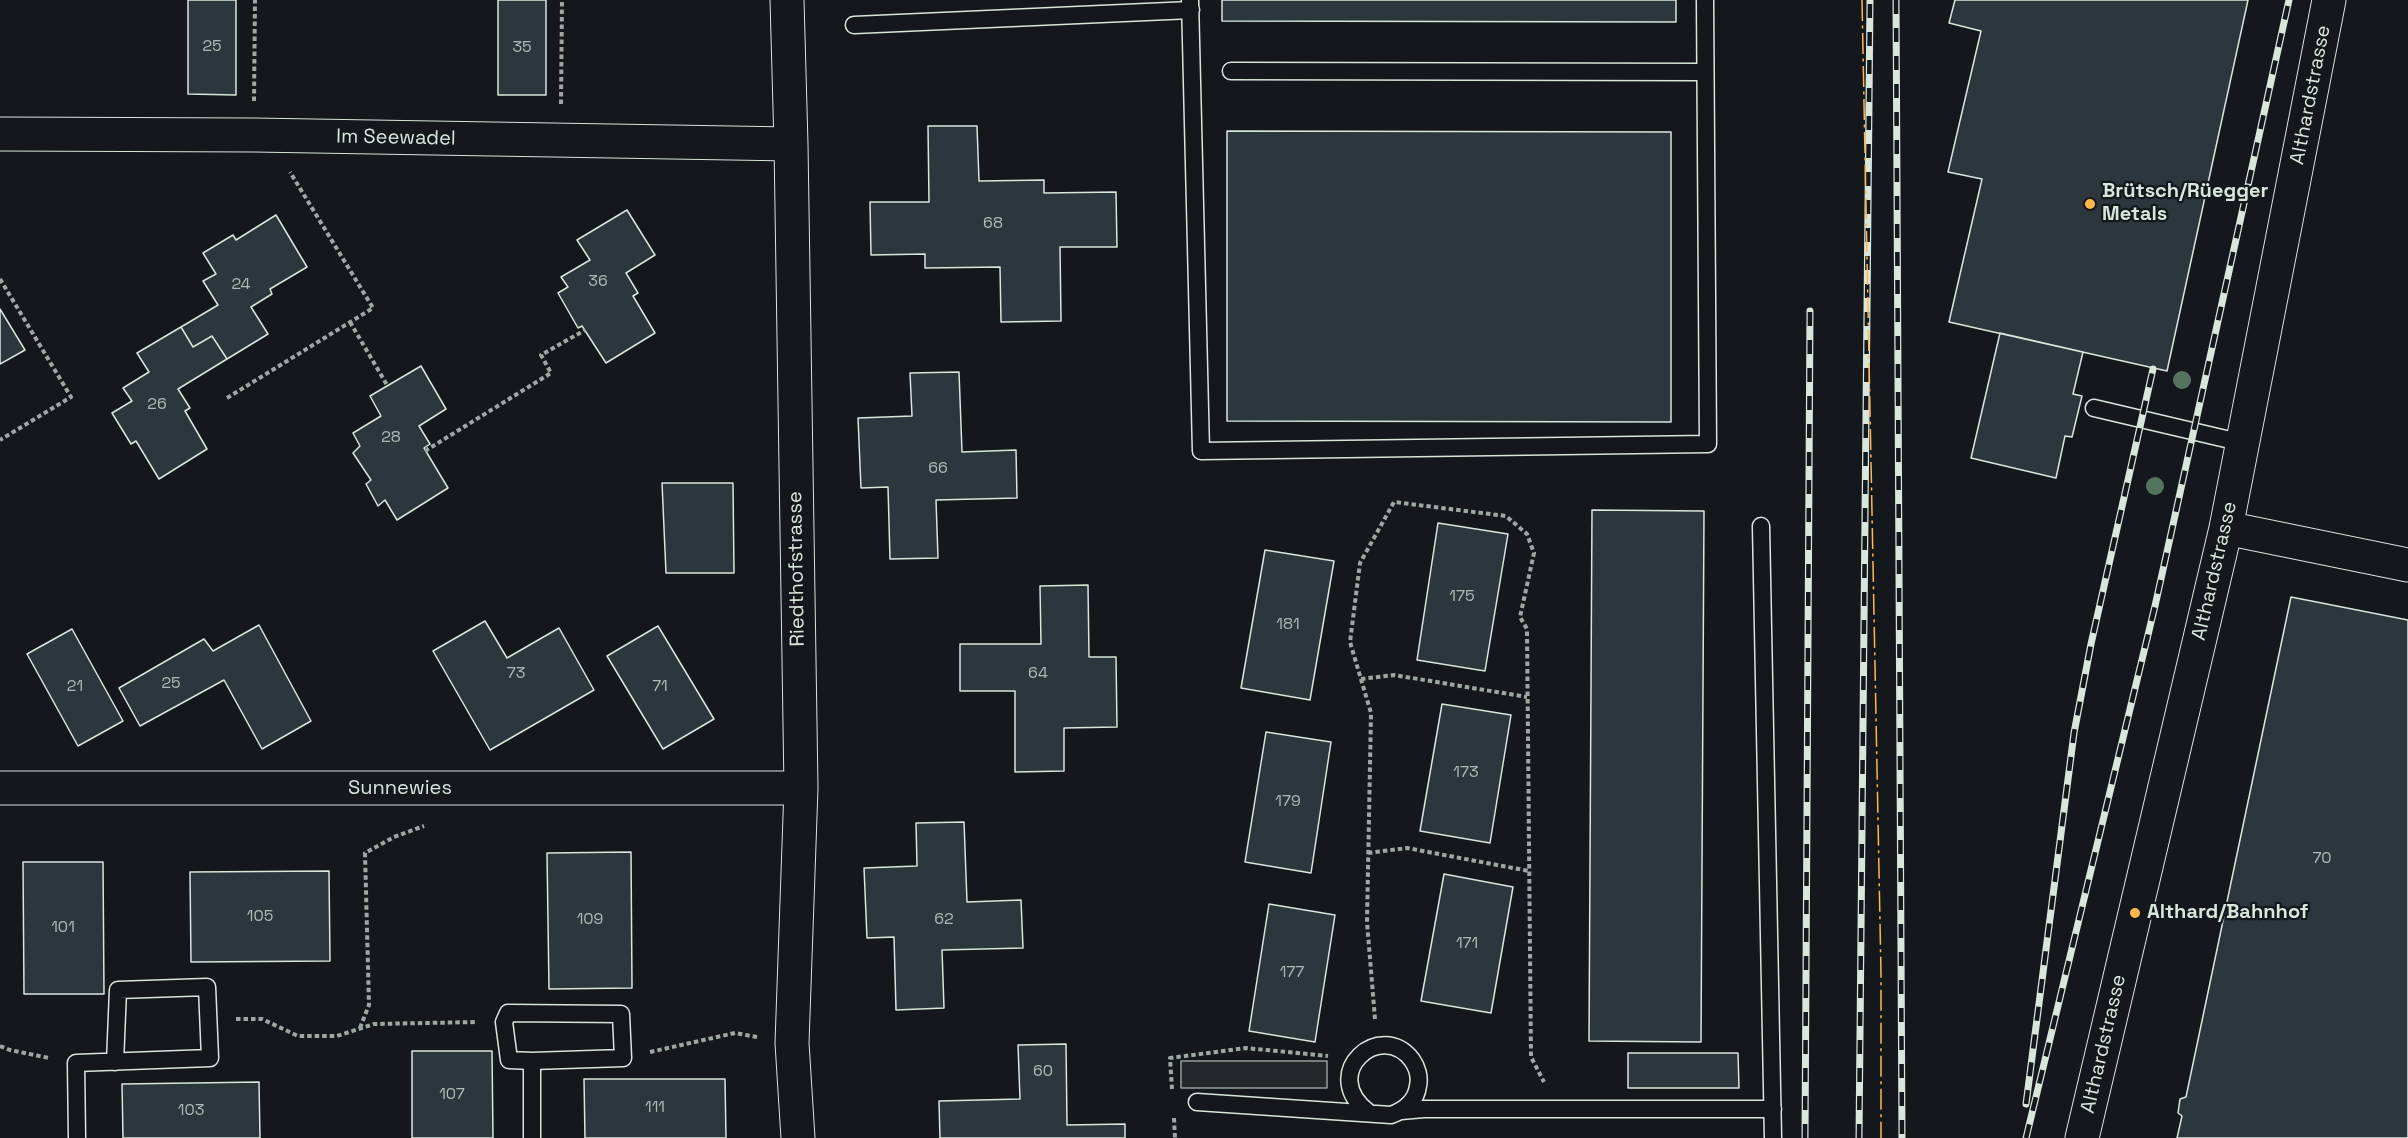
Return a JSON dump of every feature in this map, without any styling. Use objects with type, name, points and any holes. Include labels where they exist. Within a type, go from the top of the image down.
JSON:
[{"type":"street","name":"Riedthofstrasse","points":[[787,0],[801,788],[792,1043],[798,1138]]},
{"type":"street","name":"Althardstrasse","points":[[2082,1138],[2226,528],[2330,0]]},
{"type":"street","name":"Im Seewadel","points":[[0,134],[261,135],[791,144]]},
{"type":"street","points":[[2226,528],[2408,565]]},
{"type":"street","name":"Sunnewies","points":[[0,789],[801,788]]},
{"type":"lane","points":[[854,25],[1191,5],[1201,451],[1708,444],[1705,0]]},
{"type":"lane","points":[[1231,71],[1705,72]]},
{"type":"lane","points":[[2094,408],[2243,443]]},
{"type":"lane","points":[[1761,526],[1773,1138]]},
{"type":"lane","points":[[77,1138],[76,1063],[115,1062],[210,1058],[207,987],[118,990],[115,1062]]},
{"type":"lane","points":[[508,1013],[621,1014],[623,1058],[509,1060],[504,1022],[508,1013]]},
{"type":"lane","points":[[1368,1112],[1352,1095],[1349,1083],[1350,1071],[1355,1060],[1363,1052],[1374,1046],[1386,1045],[1408,1054],[1418,1073],[1419,1084],[1416,1095],[1401,1111]]},
{"type":"lane","points":[[532,1061],[532,1138]]},
{"type":"lane","points":[[1197,1102],[1368,1112],[1379,1115],[1391,1115],[1401,1111],[1424,1108],[1773,1109]]},
{"type":"path","points":[[228,399],[373,308],[261,135],[255,0]]},
{"type":"path","points":[[561,140],[562,0]]},
{"type":"path","points":[[0,279],[71,397],[0,440]]},
{"type":"path","points":[[350,322],[387,385]]},
{"type":"path","points":[[425,451],[551,373],[541,355],[585,330]]},
{"type":"path","points":[[1376,1021],[1367,922],[1371,712],[1350,642],[1360,563],[1394,502],[1506,516],[1527,534],[1533,553],[1520,617],[1527,629],[1531,1057],[1558,1108]]},
{"type":"path","points":[[1361,679],[1394,675],[1527,697]]},
{"type":"path","points":[[360,1029],[369,1005],[365,853],[394,837],[426,825],[429,789]]},
{"type":"path","points":[[1368,853],[1407,848],[1529,871]]},
{"type":"path","points":[[208,1018],[262,1019],[298,1036],[337,1036],[374,1024],[504,1022]]},
{"type":"path","points":[[623,1058],[735,1033],[792,1043]]},
{"type":"path","points":[[0,1046],[76,1063]]},
{"type":"path","points":[[1172,1092],[1170,1058],[1246,1048],[1339,1058]]},
{"type":"path","points":[[1174,1115],[1175,1138]]},
{"type":"shaded area","points":[[1181,1061],[1327,1061],[1327,1088],[1181,1088]]},
{"type":"building","points":[[188,0],[236,0],[236,95],[188,94]]},
{"type":"building","points":[[498,0],[546,0],[546,95],[498,95]]},
{"type":"building","points":[[1222,0],[1676,0],[1676,22],[1222,21]]},
{"type":"building","name":"Brütsch/Rüegger Metals","points":[[1955,0],[2248,0],[2167,371],[1949,322],[1982,179],[1948,172],[1981,31],[1949,23]]},
{"type":"building","points":[[928,126],[977,126],[979,181],[1044,180],[1044,193],[1116,192],[1117,247],[1060,247],[1061,321],[1001,322],[1000,267],[925,268],[925,254],[871,255],[870,202],[929,202]]},
{"type":"building","points":[[1227,131],[1671,132],[1671,422],[1227,421]]},
{"type":"building","points":[[627,210],[655,255],[626,273],[638,293],[633,296],[655,333],[606,363],[582,326],[578,328],[558,293],[568,287],[561,277],[590,260],[577,240]]},
{"type":"building","points":[[276,215],[307,267],[270,289],[272,294],[251,307],[268,334],[227,359],[212,336],[193,347],[181,327],[218,305],[203,281],[216,274],[203,253],[233,235],[236,240]]},
{"type":"building","points":[[0,309],[25,350],[0,364]]},
{"type":"building","points":[[181,327],[193,347],[212,336],[227,359],[178,389],[190,408],[185,411],[207,449],[159,479],[136,441],[131,444],[112,413],[132,401],[123,388],[149,372],[137,353]]},
{"type":"building","points":[[2000,333],[2083,352],[2073,394],[2082,396],[2072,437],[2065,436],[2056,478],[1971,458]]},
{"type":"building","points":[[421,366],[446,409],[419,426],[430,444],[424,448],[448,488],[397,520],[385,500],[378,506],[366,484],[371,480],[353,453],[360,446],[353,433],[381,416],[370,396]]},
{"type":"building","points":[[959,372],[962,452],[1016,450],[1017,498],[936,500],[938,558],[890,559],[888,487],[861,488],[858,418],[912,416],[910,373]]},
{"type":"building","points":[[662,483],[733,483],[734,573],[666,573]]},
{"type":"building","points":[[1592,510],[1704,511],[1701,1042],[1589,1041]]},
{"type":"building","points":[[1438,523],[1508,534],[1485,671],[1417,660]]},
{"type":"building","points":[[1265,550],[1334,561],[1310,700],[1241,688]]},
{"type":"building","points":[[1088,585],[1089,657],[1116,657],[1117,727],[1064,728],[1064,771],[1015,772],[1015,691],[960,691],[960,644],[1041,644],[1040,586]]},
{"type":"building","points":[[2291,597],[2408,620],[2408,1138],[2177,1138],[2182,1116],[2178,1113],[2180,1099],[2186,1097]]},
{"type":"building","points":[[485,621],[507,658],[559,628],[594,690],[490,750],[433,651]]},
{"type":"building","points":[[259,625],[311,721],[262,749],[224,680],[140,726],[119,688],[204,639],[213,651]]},
{"type":"building","points":[[658,626],[714,719],[663,749],[607,656]]},
{"type":"building","points":[[72,629],[123,721],[78,746],[27,654]]},
{"type":"building","points":[[1442,704],[1511,715],[1490,843],[1420,831]]},
{"type":"building","points":[[1266,732],[1331,742],[1311,873],[1245,862]]},
{"type":"building","points":[[964,822],[967,902],[1021,900],[1023,948],[942,950],[944,1008],[896,1010],[894,937],[867,938],[864,868],[917,866],[916,823]]},
{"type":"building","points":[[631,852],[632,988],[549,989],[547,853]]},
{"type":"building","points":[[23,862],[103,862],[104,994],[24,994]]},
{"type":"building","points":[[329,871],[330,961],[191,962],[190,872]]},
{"type":"building","points":[[1444,874],[1513,887],[1491,1013],[1421,1001]]},
{"type":"building","points":[[1269,904],[1335,915],[1315,1042],[1249,1031]]},
{"type":"building","points":[[1066,1044],[1067,1125],[1125,1124],[1125,1138],[940,1138],[939,1101],[1020,1099],[1018,1045]]},
{"type":"building","points":[[412,1051],[492,1051],[493,1138],[412,1138]]},
{"type":"building","points":[[1628,1053],[1738,1053],[1739,1088],[1628,1088]]},
{"type":"building","points":[[584,1079],[725,1079],[726,1138],[585,1138]]},
{"type":"building","points":[[259,1082],[260,1138],[123,1138],[122,1084]]},
{"type":"railway","points":[[1859,1138],[1870,0]]},
{"type":"railway","points":[[1896,0],[1902,1138]]},
{"type":"railway","points":[[2026,1138],[2155,606],[2289,0]]},
{"type":"railway","points":[[1805,1138],[1810,311]]},
{"type":"railway","points":[[2026,1104],[2074,733],[2091,644],[2153,369]]},
{"type":"power","points":[[1862,0],[1881,974],[1881,1138]]},
{"type":"place","name":"Brütsch/Rüegger Metals","points":[[2090,204]]},
{"type":"place","name":"Althard/Bahnhof","points":[[2135,913]]}]
